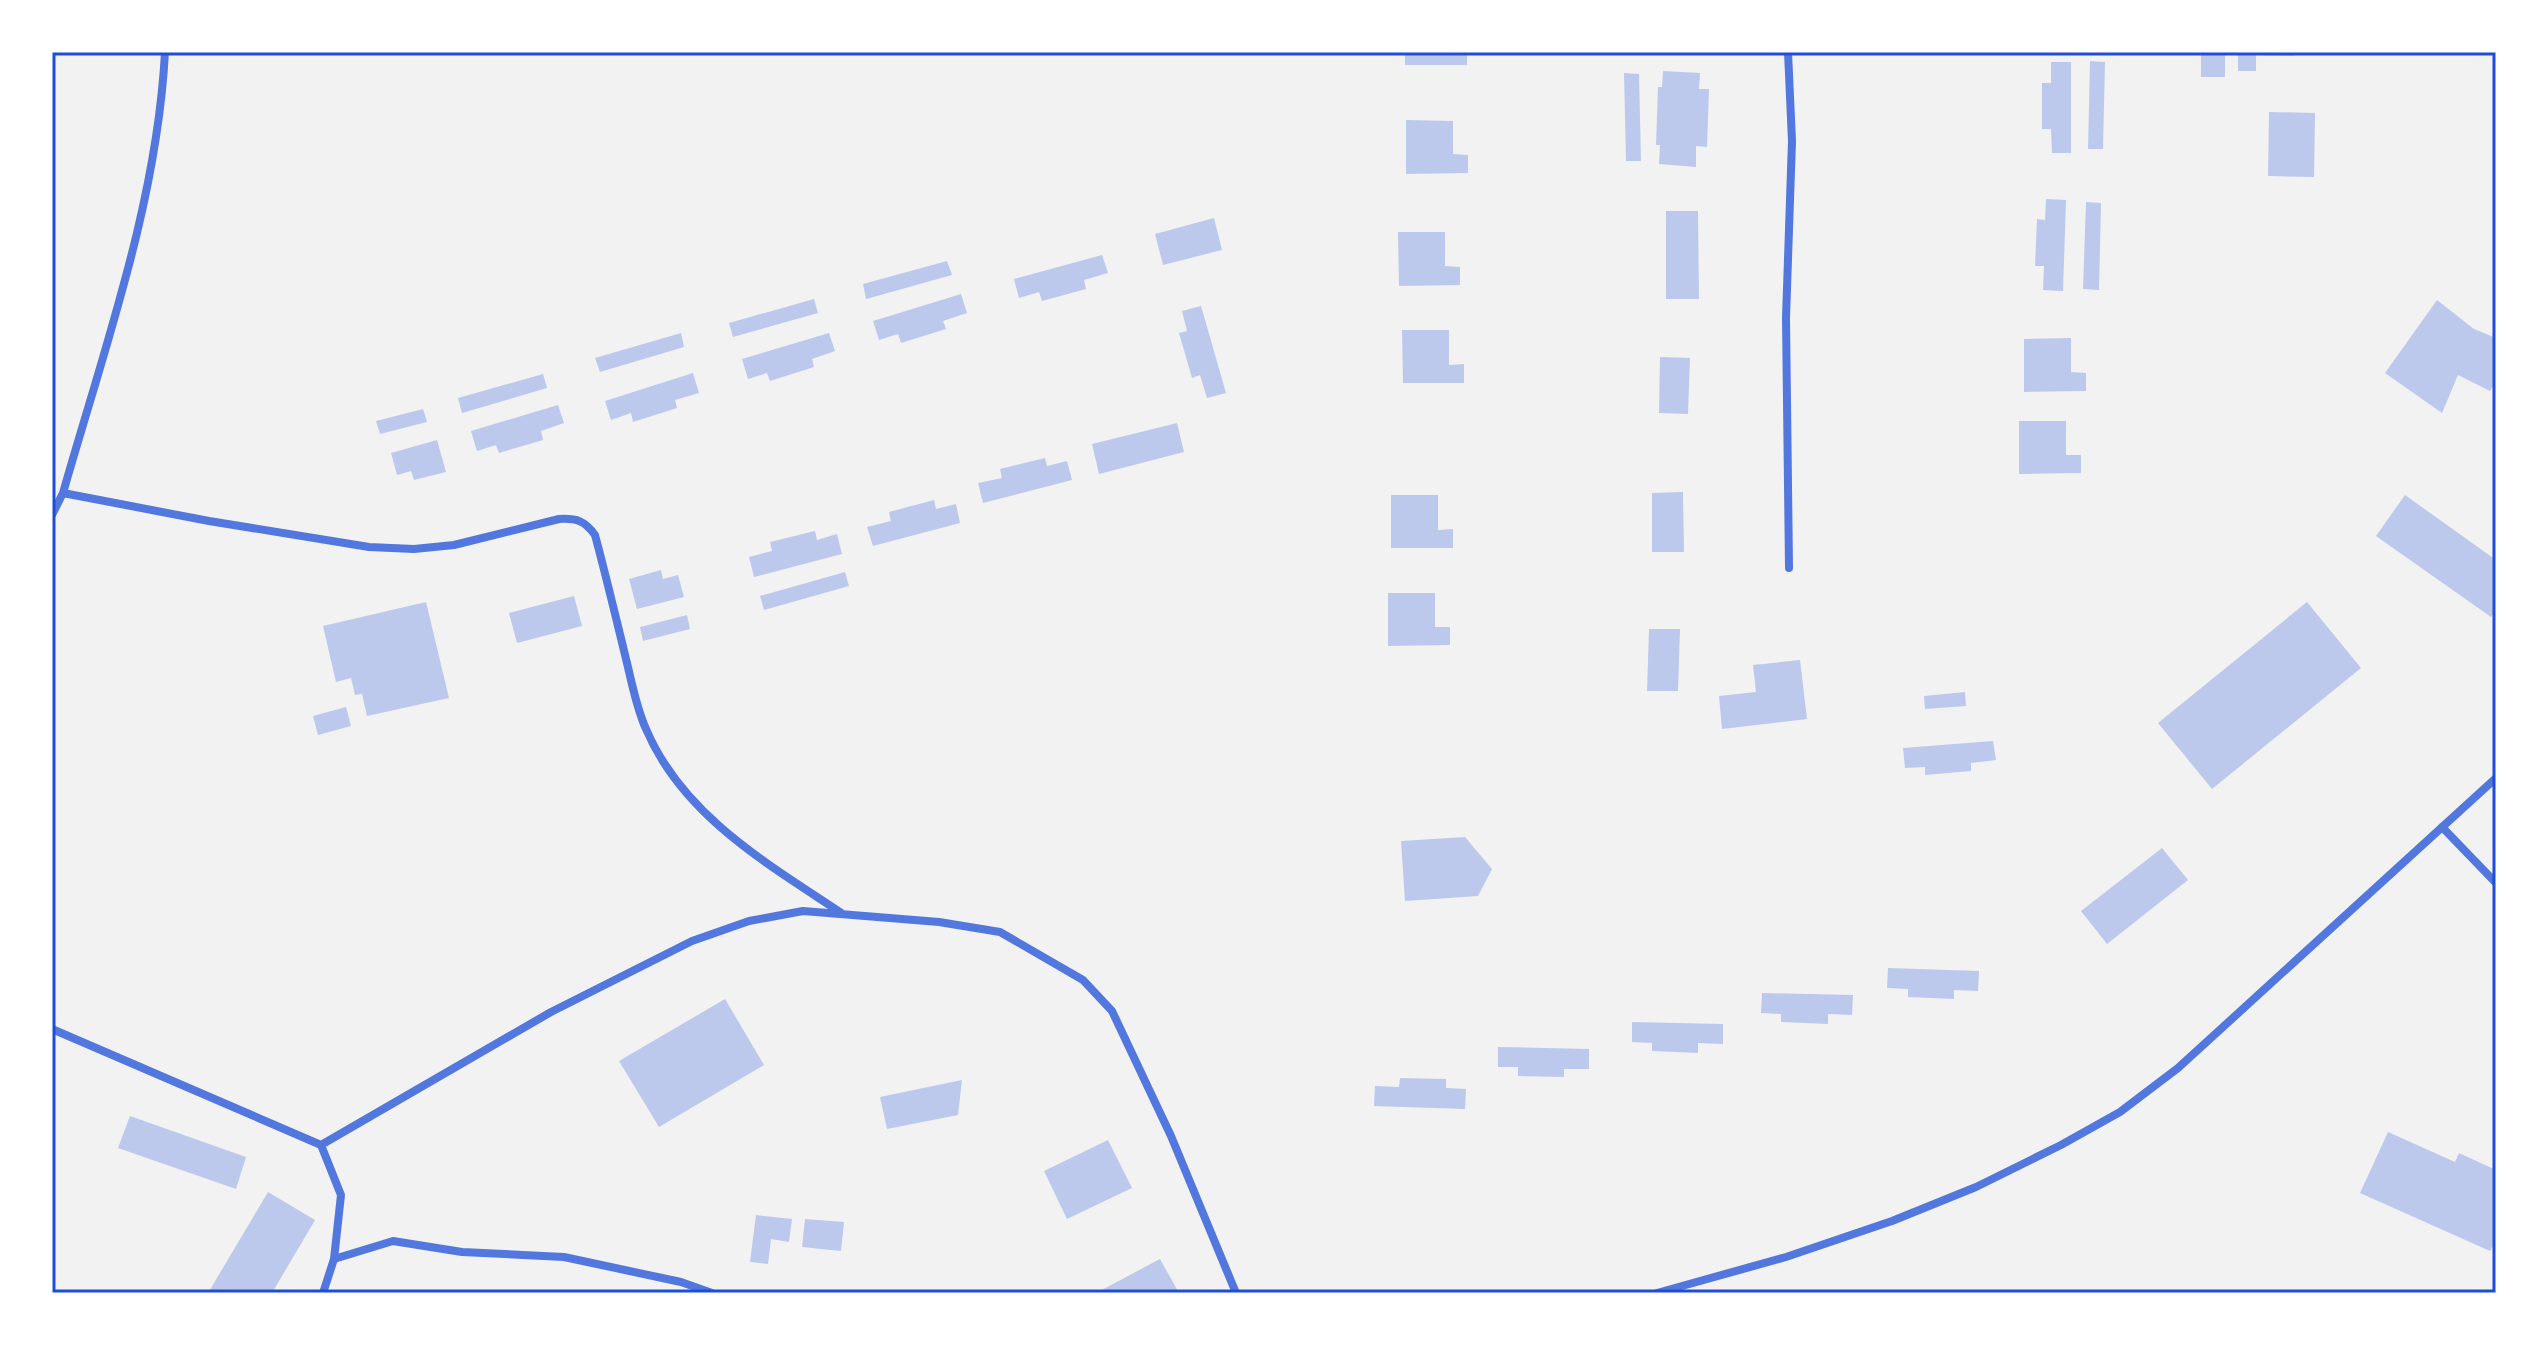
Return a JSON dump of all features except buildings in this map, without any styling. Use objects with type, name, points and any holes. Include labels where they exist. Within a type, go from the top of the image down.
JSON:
[{"type":"street","points":[[52,515],[63,493],[121,296],[148,183],[164,80],[165,52]]},
{"type":"street","points":[[1788,52],[1792,141],[1786,318],[1789,568]]},
{"type":"street","points":[[63,493],[369,547],[414,549],[454,545],[559,519],[575,518],[587,523],[595,535],[635,696],[646,729],[663,762],[683,790],[736,841],[846,916]]},
{"type":"street","points":[[1657,1293],[1786,1257],[1892,1221],[1990,1180],[2120,1112],[2178,1068],[2496,778]]},
{"type":"street","points":[[2442,827],[2496,883]]},
{"type":"street","points":[[321,1145],[551,1012],[692,941],[749,921],[803,911],[939,922],[1000,932],[1083,980],[1112,1011],[1171,1136],[1236,1293]]},
{"type":"street","points":[[52,1029],[321,1145],[341,1195],[334,1259],[323,1293]]},
{"type":"street","points":[[334,1259],[393,1241],[462,1252],[564,1257],[681,1282],[712,1293]]}]
